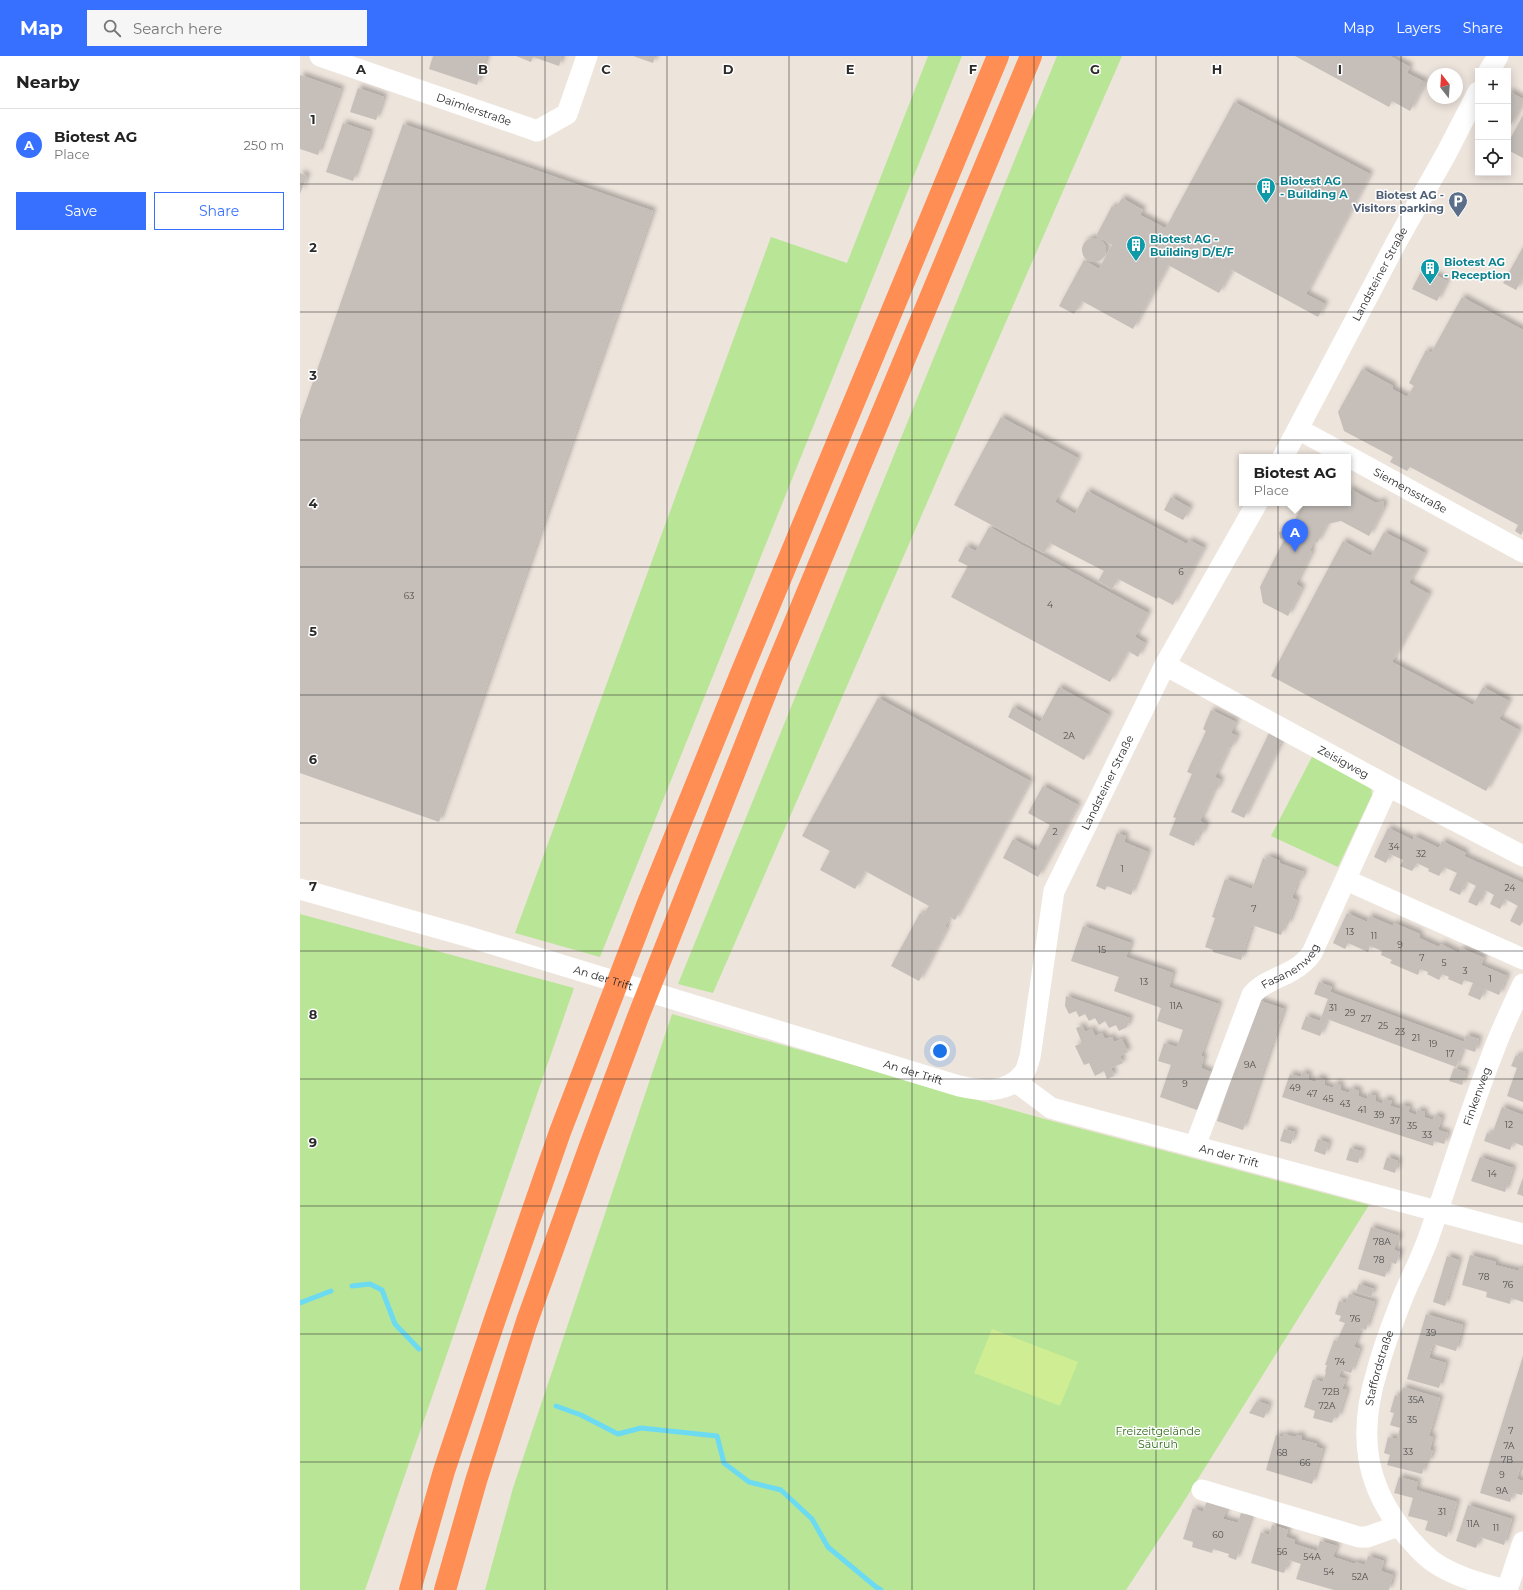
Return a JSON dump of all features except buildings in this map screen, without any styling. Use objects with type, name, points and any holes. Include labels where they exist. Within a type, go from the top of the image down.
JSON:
[{"type":"highway","points":[[410,1590],[444,1471],[496,1316],[560,1132],[650,896],[998,56]]},
{"type":"highway","points":[[445,1590],[476,1481],[527,1321],[638,1017],[772,677],[1031,56]]},
{"type":"street","name":"Daimlerstraße","points":[[320,56],[537,131],[567,114],[587,56]]},
{"type":"street","points":[[1491,68],[1498,56]]},
{"type":"street","name":"Landsteiner Straße","points":[[1284,454],[1475,98]]},
{"type":"street","name":"Siemensstraße","points":[[1298,428],[1345,454]]},
{"type":"street","name":"Siemensstraße","points":[[1351,457],[1523,552]]},
{"type":"street","name":"Landsteiner Straße","points":[[1016,1082],[1024,1073],[1030,1057],[1054,891],[1165,665],[1255,506]]},
{"type":"street","name":"Zeisigweg","points":[[1165,665],[1388,786],[1523,856]]},
{"type":"street","name":"Fasanenweg","points":[[1196,1146],[1252,995],[1260,987],[1294,970],[1312,953],[1388,786]]},
{"type":"street","points":[[1346,880],[1523,959]]},
{"type":"street","name":"An der Trift","points":[[300,889],[459,934],[959,1086],[975,1090],[994,1090],[1006,1088],[1016,1082],[1051,1108],[1523,1234]]},
{"type":"street","name":"Finkenweg","points":[[1437,1211],[1472,1108],[1498,1041],[1523,984]]},
{"type":"street","name":"Staffordstraße","points":[[1437,1211],[1424,1249],[1403,1296],[1376,1372],[1367,1425],[1369,1462],[1380,1498],[1398,1526],[1418,1549],[1436,1563],[1466,1578],[1506,1590]]},
{"type":"street","points":[[1202,1490],[1359,1537],[1367,1537],[1398,1526]]},
{"type":"street","points":[[1506,1590],[1523,1542]]},
{"type":"green space","points":[[928,56],[962,56],[600,957],[515,933],[771,237],[847,263]]},
{"type":"green space","points":[[1057,56],[1122,56],[713,993],[678,984]]},
{"type":"green space","points":[[1313,755],[1371,786],[1372,795],[1338,867],[1271,836]]},
{"type":"green space","points":[[300,914],[574,988],[365,1590],[300,1590]]},
{"type":"green space","name":"Freizeitgelände Säuruh","points":[[672,1014],[1041,1118],[1369,1205],[1181,1506],[1126,1590],[485,1590],[513,1488]]},
{"type":"green space","points":[[992,1329],[1078,1362],[1060,1406],[974,1373]]},
{"type":"waterway","points":[[352,1286],[370,1284],[382,1290],[395,1324],[419,1349]]},
{"type":"waterway","points":[[300,1303],[331,1291]]},
{"type":"waterway","points":[[556,1406],[581,1415],[618,1434],[641,1428],[717,1436],[724,1463],[749,1482],[781,1490],[812,1519],[828,1547],[881,1590]]},
{"type":"place","name":"Biotest AG - Building A","points":[[1266,204]]},
{"type":"place","name":"Biotest AG - Visitors parking","points":[[1458,218]]},
{"type":"place","name":"Biotest AG - Building D/E/F","points":[[1136,262]]},
{"type":"place","name":"Biotest AG - Reception","points":[[1430,285]]},
{"type":"place","name":"Biotest AG","points":[[1295,552]]}]
